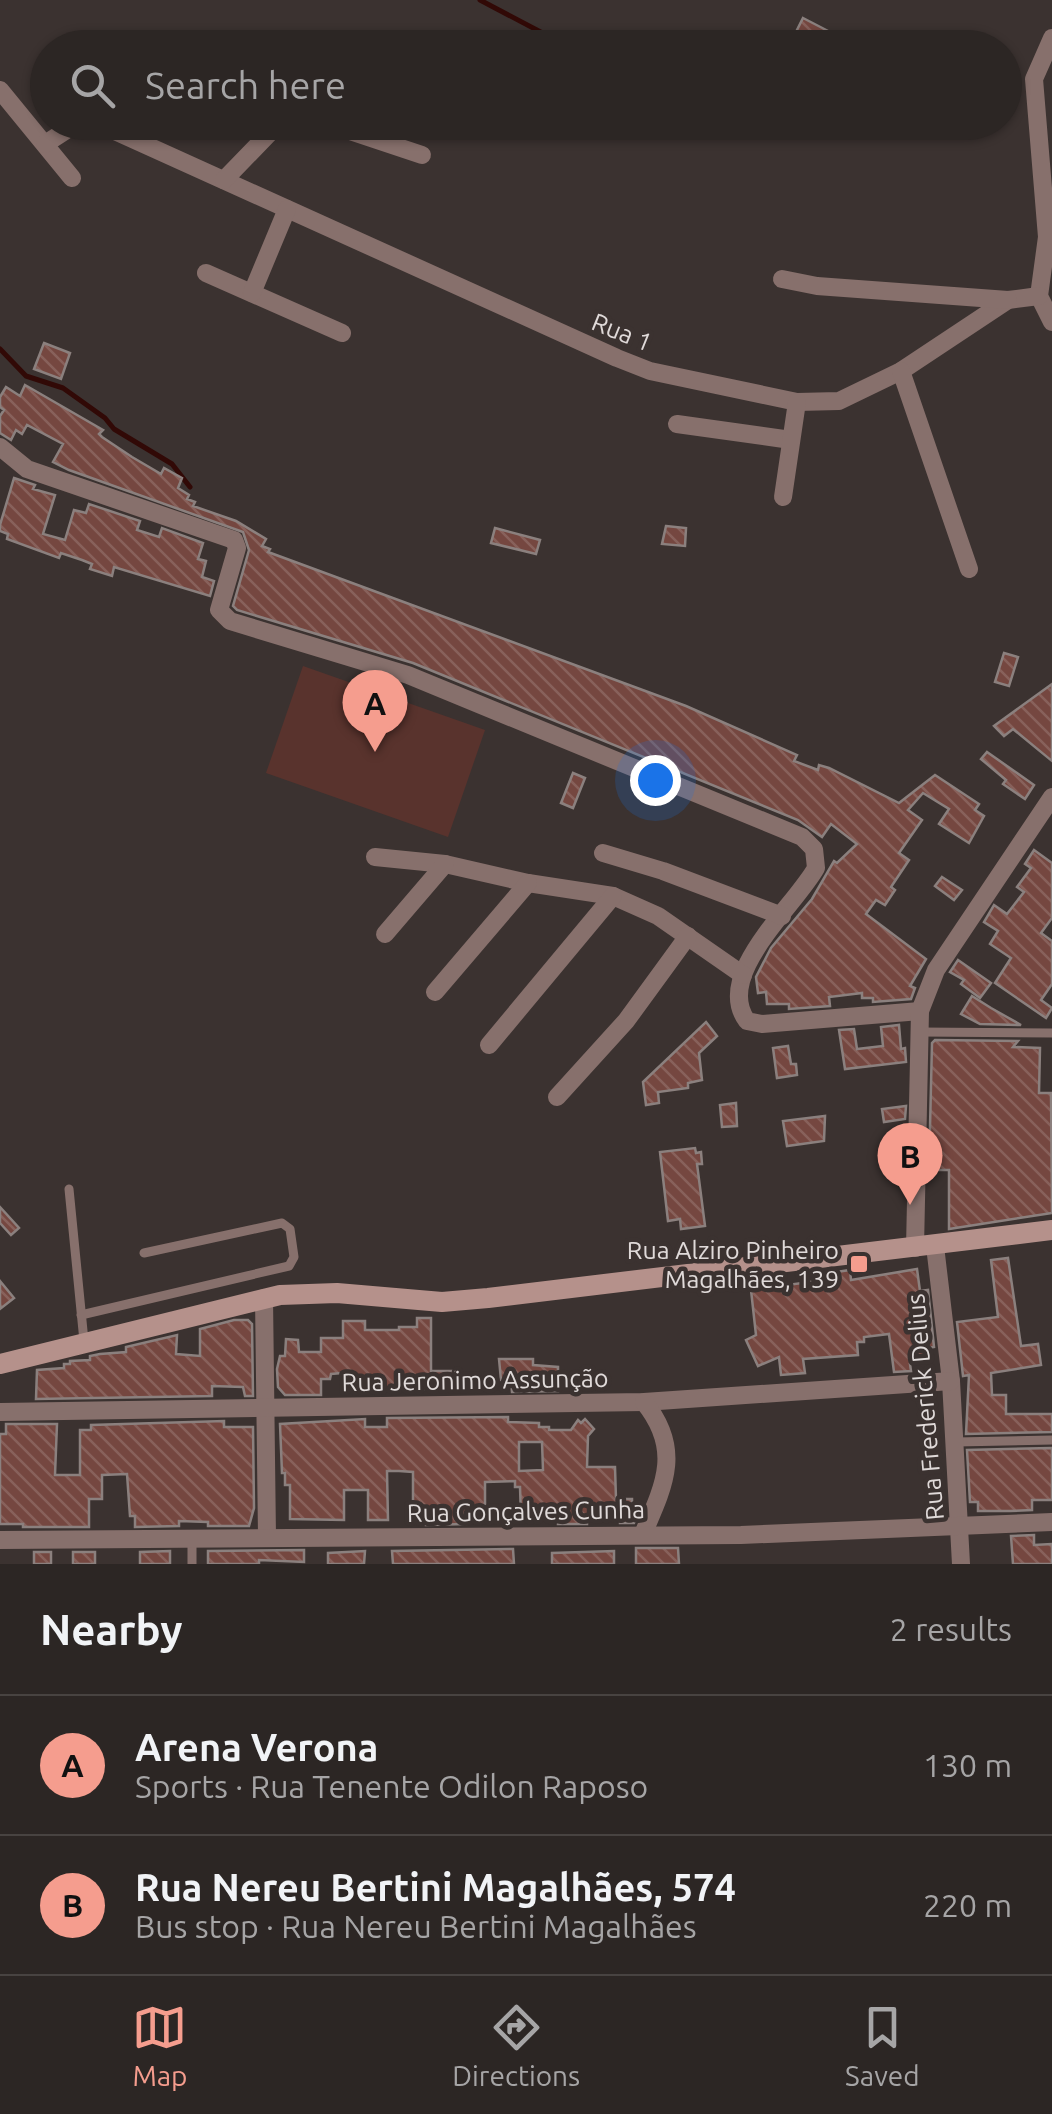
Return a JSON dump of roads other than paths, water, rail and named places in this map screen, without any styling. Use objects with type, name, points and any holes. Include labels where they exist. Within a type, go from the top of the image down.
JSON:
[{"type":"street","points":[[1052,38],[1034,79],[1046,210],[1046,250],[1039,296],[1052,322]]},
{"type":"street","points":[[0,90],[30,127]]},
{"type":"street","points":[[41,140],[72,178]]},
{"type":"street","points":[[44,144],[50,140]]},
{"type":"street","name":"Rua 1","points":[[135,140],[633,365],[796,402],[839,401],[901,371],[1008,300],[1039,296]]},
{"type":"street","points":[[224,180],[263,140]]},
{"type":"street","points":[[377,140],[422,155]]},
{"type":"street","points":[[252,294],[287,209]]},
{"type":"street","points":[[206,273],[342,333]]},
{"type":"street","points":[[782,279],[854,289],[1008,300]]},
{"type":"street","points":[[901,371],[969,570]]},
{"type":"street","points":[[783,497],[796,402]]},
{"type":"street","points":[[678,424],[792,440]]},
{"type":"street","points":[[0,447],[26,468]]},
{"type":"street","points":[[0,462],[234,540],[237,548],[220,610],[224,618],[436,686],[802,837],[814,848],[816,868],[759,942],[743,975],[741,1012],[747,1021],[920,1011],[936,970],[1052,798]]},
{"type":"street","points":[[603,852],[782,916]]},
{"type":"street","points":[[376,857],[445,864],[528,884],[613,896],[658,916],[743,975]]},
{"type":"street","points":[[384,934],[445,864]]},
{"type":"street","points":[[434,992],[528,884]]},
{"type":"street","points":[[489,1045],[613,896]]},
{"type":"street","points":[[557,1097],[626,1021],[688,936]]},
{"type":"street","name":"Rua Frederick Delius","points":[[920,1011],[925,1247],[951,1381],[961,1564]]},
{"type":"street","points":[[0,1364],[264,1298],[324,1292],[400,1300],[488,1298],[1052,1230]]},
{"type":"street","points":[[264,1298],[267,1537]]},
{"type":"street","name":"Rua Jeronimo Assunção","points":[[0,1412],[644,1402],[951,1381]]},
{"type":"street","points":[[643,1534],[665,1483],[667,1466],[663,1433],[644,1402]]},
{"type":"street","name":"Rua Gonçalves Cunha","points":[[0,1540],[842,1532],[1052,1522]]},
{"type":"lane","points":[[919,1032],[1052,1033]]},
{"type":"lane","points":[[68,1189],[84,1341]]},
{"type":"lane","points":[[81,1315],[288,1266],[294,1257],[290,1229],[282,1222],[144,1253]]},
{"type":"lane","points":[[956,1442],[1052,1440]]},
{"type":"lane","points":[[192,1538],[192,1564]]},
{"type":"waterway","points":[[480,0],[537,30]]},
{"type":"waterway","points":[[0,349],[26,376],[63,388],[114,429],[172,464],[190,487]]},
{"type":"place","name":"Arena Verona","points":[[375,752]]},
{"type":"place","name":"Rua Nereu Bertini Magalhães, 574","points":[[910,1205]]},
{"type":"place","name":"Rua Alziro Pinheiro Magalhães, 139","points":[[859,1264]]}]
